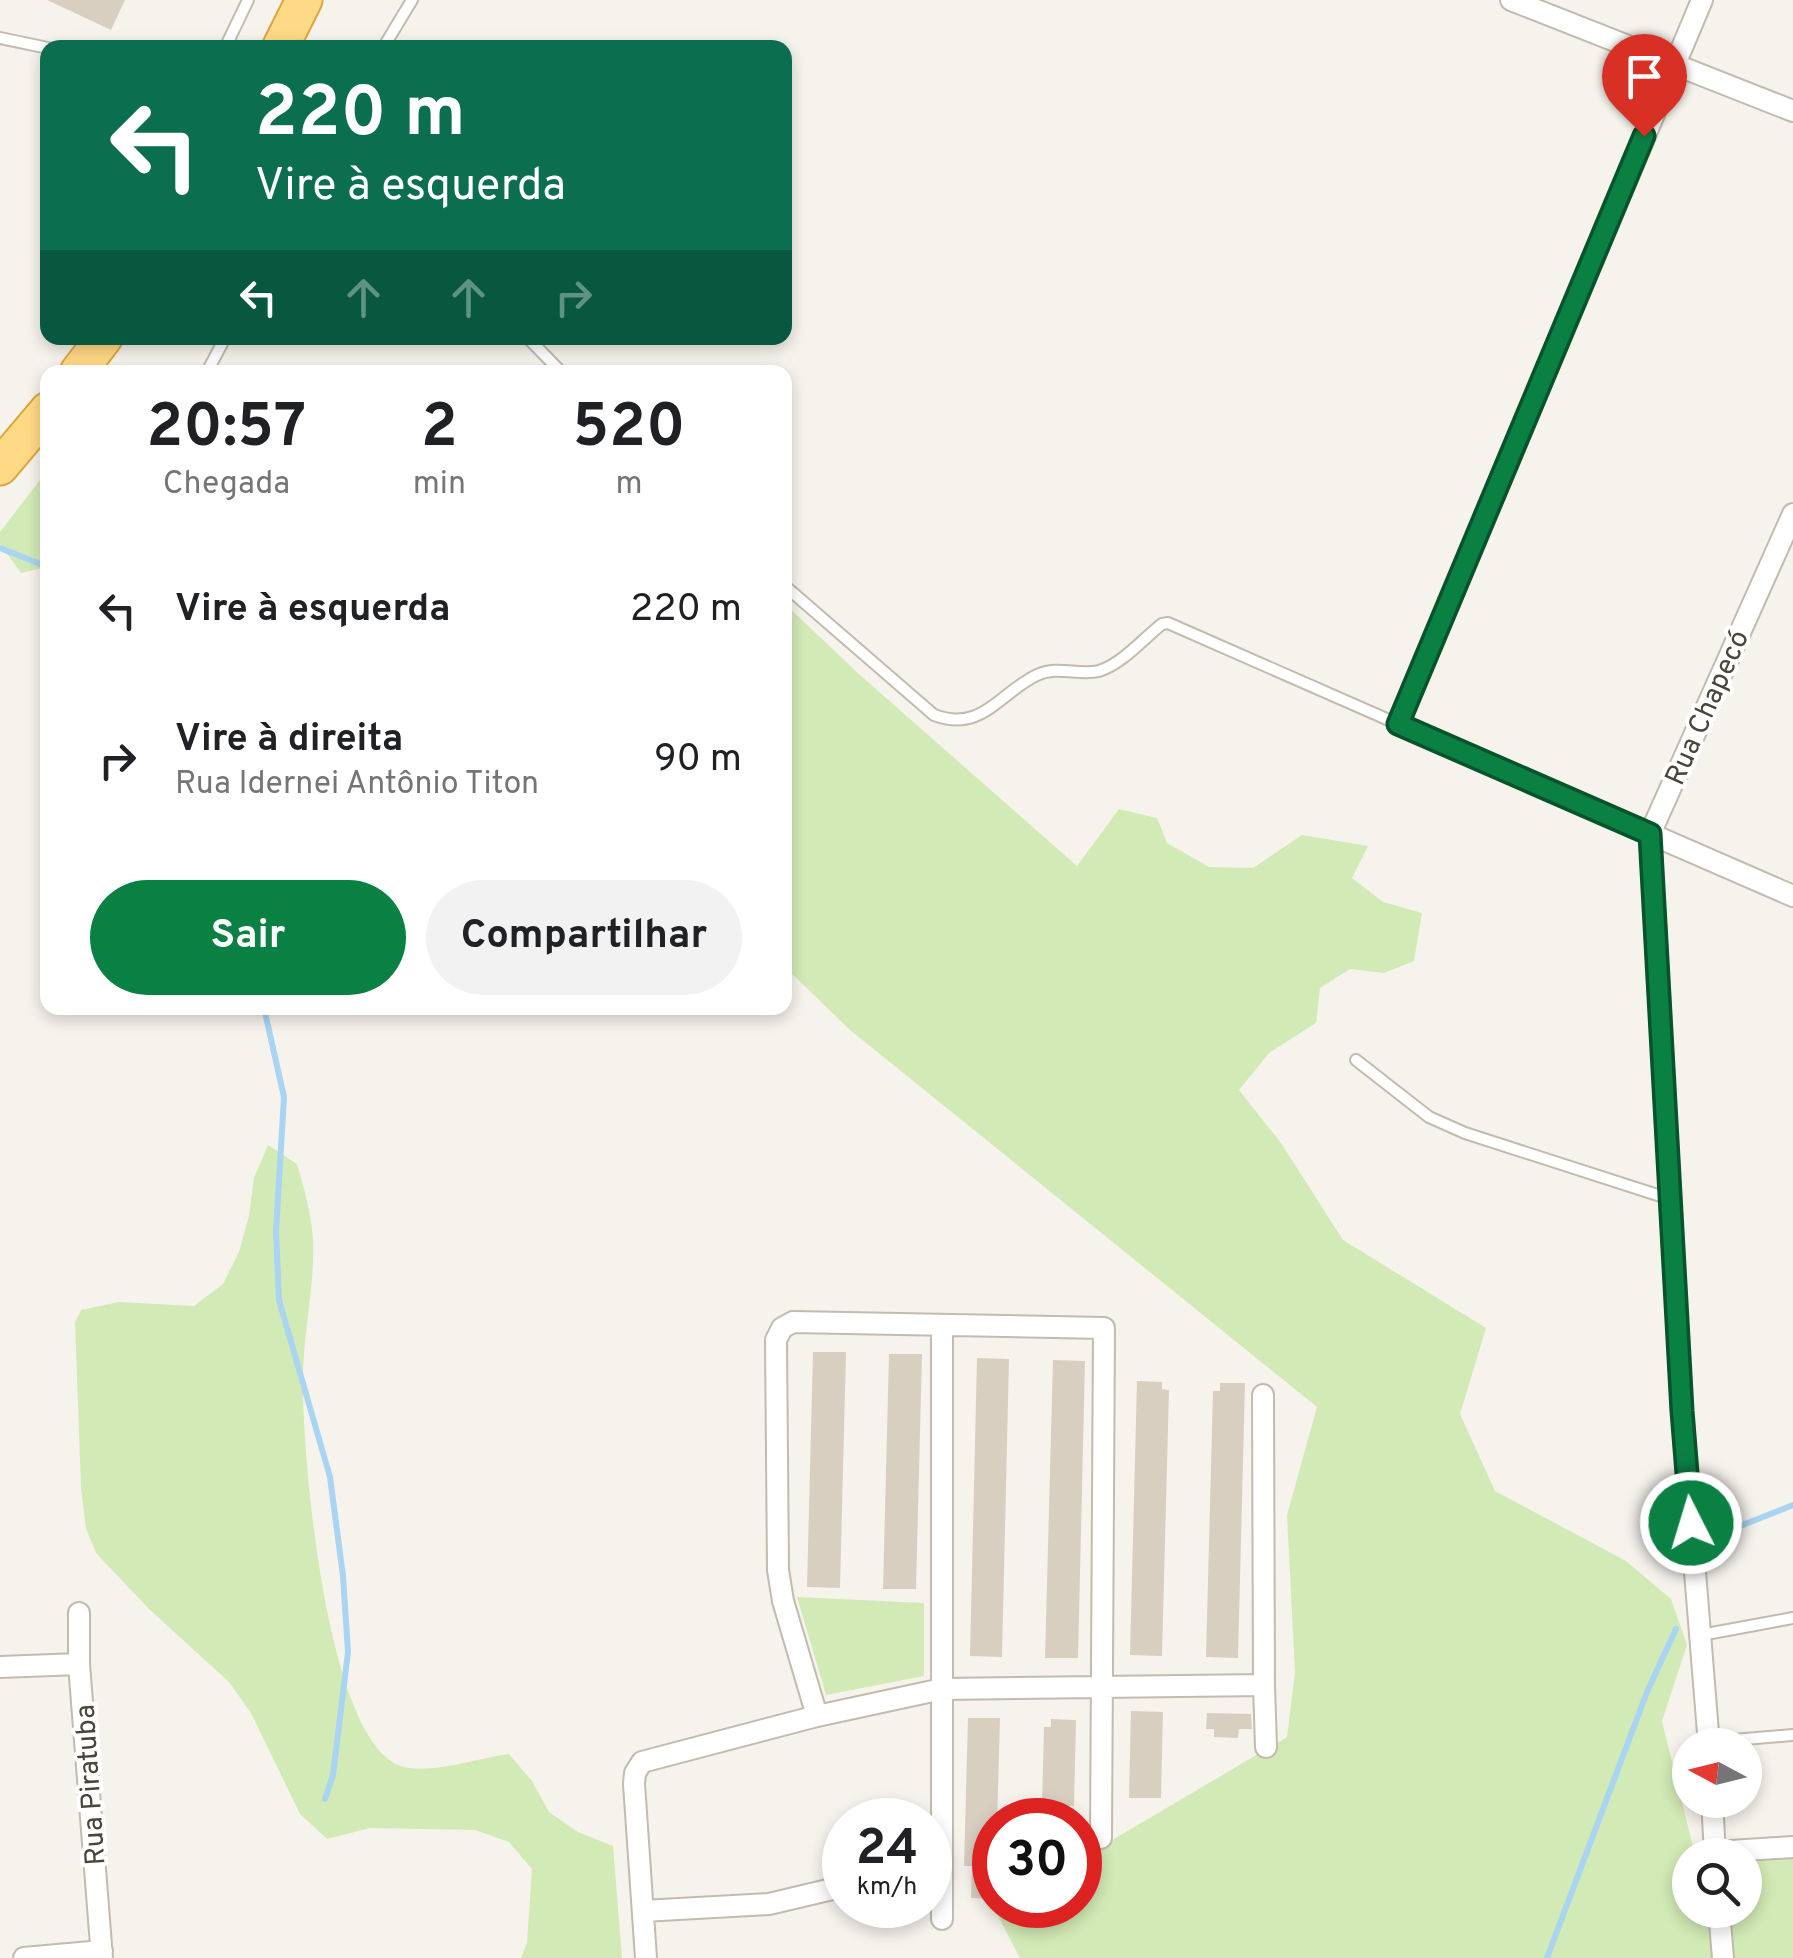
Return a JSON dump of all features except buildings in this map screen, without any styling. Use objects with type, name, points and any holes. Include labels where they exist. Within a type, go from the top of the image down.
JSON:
[{"type":"highway","points":[[284,40],[304,0]]},
{"type":"highway","points":[[83,365],[99,345]]},
{"type":"highway","points":[[0,467],[40,420]]},
{"type":"street","points":[[1511,0],[1793,111]]},
{"type":"street","points":[[1702,0],[1398,724],[1793,896]]},
{"type":"street","name":"Rua Chapecó","points":[[1708,1728],[1682,1411],[1650,834],[1793,514]]},
{"type":"street","points":[[816,1716],[778,1570],[776,1340],[782,1328],[793,1322],[1104,1328],[1102,1798]]},
{"type":"street","points":[[938,1798],[942,1324]]},
{"type":"street","points":[[1263,1394],[1266,1747]]},
{"type":"street","name":"Rua Piratuba","points":[[79,1612],[79,1664],[102,1954]]},
{"type":"street","points":[[0,1668],[79,1664]]},
{"type":"street","points":[[646,1958],[634,1784],[642,1762],[942,1688],[1264,1685]]},
{"type":"street","points":[[1762,1850],[1793,1847]]},
{"type":"street","points":[[644,1911],[769,1904],[822,1891]]},
{"type":"street","points":[[1721,1928],[1723,1958]]},
{"type":"street","points":[[24,1958],[102,1954]]},
{"type":"lane","points":[[228,40],[248,0]]},
{"type":"lane","points":[[388,40],[412,0]]},
{"type":"lane","points":[[0,38],[40,46]]},
{"type":"lane","points":[[535,345],[553,365]]},
{"type":"lane","points":[[792,592],[934,715],[948,720],[975,718],[1037,675],[1062,670],[1098,671],[1110,666],[1168,622],[1398,724]]},
{"type":"lane","points":[[1356,1060],[1429,1117],[1465,1133],[1671,1199]]},
{"type":"lane","points":[[1700,1636],[1793,1618]]},
{"type":"lane","points":[[1762,1738],[1793,1735]]},
{"type":"green space","points":[[40,480],[40,569],[21,573],[0,544],[0,532]]},
{"type":"green space","points":[[792,611],[1077,866],[1119,809],[1157,818],[1167,843],[1209,867],[1253,868],[1302,835],[1368,846],[1352,878],[1383,902],[1422,913],[1414,961],[1384,973],[1350,969],[1320,988],[1316,1023],[1269,1053],[1239,1090],[1281,1143],[1343,1240],[1486,1328],[1460,1414],[1495,1491],[1626,1561],[1671,1599],[1687,1645],[1662,1721],[1672,1762],[1672,1818],[1686,1818],[1691,1838],[1672,1838],[1672,1928],[1762,1928],[1762,1856],[1793,1854],[1793,1958],[1020,1958],[1004,1928],[1102,1928],[1102,1846],[1287,1737],[1295,1672],[1287,1515],[1317,1407],[850,1030],[792,974]]},
{"type":"green space","points":[[268,1145],[297,1164],[311,1219],[312,1272],[303,1374],[307,1462],[323,1590],[337,1653],[355,1707],[377,1748],[404,1767],[442,1767],[509,1754],[532,1781],[549,1812],[578,1832],[613,1846],[622,1958],[521,1958],[527,1943],[532,1869],[509,1842],[475,1830],[370,1828],[327,1839],[300,1814],[251,1713],[229,1682],[148,1608],[96,1553],[86,1529],[81,1487],[75,1322],[81,1310],[119,1302],[194,1306],[223,1284],[239,1252],[254,1178]]},
{"type":"green space","points":[[797,1597],[924,1603],[924,1676],[826,1695]]},
{"type":"waterway","points":[[0,548],[40,564]]},
{"type":"waterway","points":[[266,1015],[284,1097],[276,1231],[279,1300],[330,1477],[343,1576],[348,1652],[333,1775],[325,1799]]},
{"type":"waterway","points":[[1703,1571],[1720,1534],[1793,1505]]},
{"type":"waterway","points":[[1547,1958],[1647,1692],[1676,1629]]},
{"type":"route","points":[[1644,136],[1398,724],[1650,834],[1691,1523]]}]
